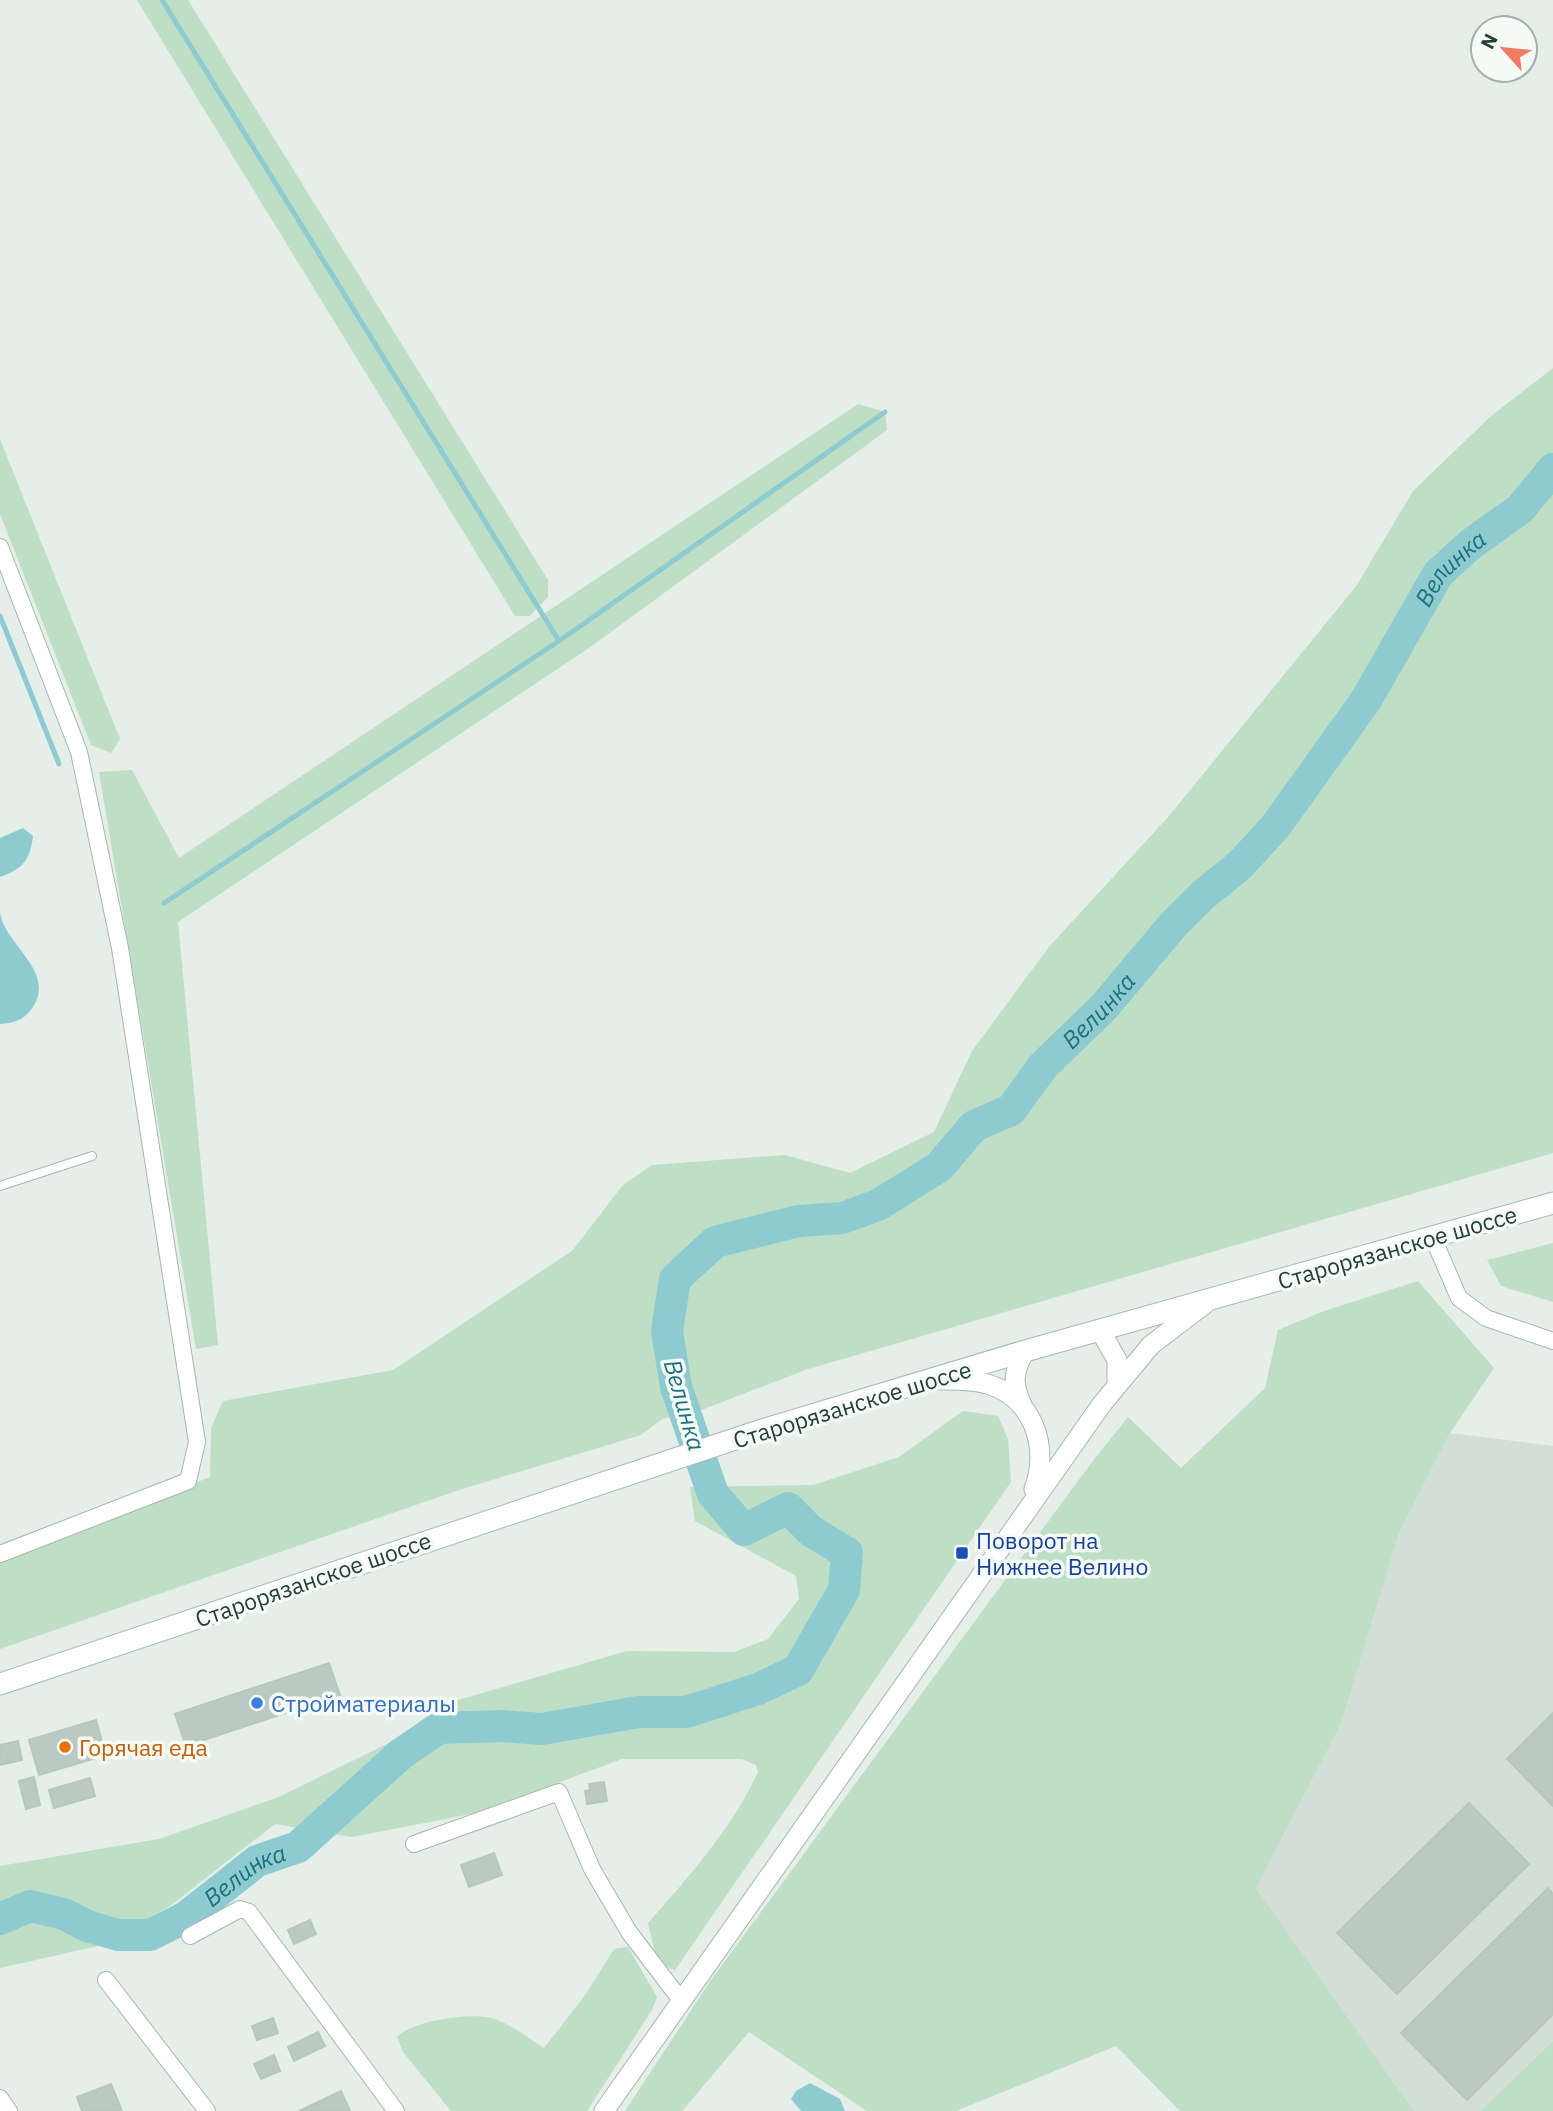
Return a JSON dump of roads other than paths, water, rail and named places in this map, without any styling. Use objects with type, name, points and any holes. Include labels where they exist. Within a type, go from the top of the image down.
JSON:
[{"type":"main road","name":"Старорязанское шоссе","points":[[0,1684],[762,1430],[1025,1351],[1553,1203]]},
{"type":"street","points":[[0,547],[79,752],[120,948],[197,1443],[188,1481],[0,1554]]},
{"type":"street","points":[[1433,1238],[1459,1298],[1486,1318],[1553,1341]]},
{"type":"street","points":[[604,2111],[1028,1506],[1117,1385],[1160,1337],[1212,1299]]},
{"type":"street","points":[[1100,1330],[1117,1360],[1117,1385]]},
{"type":"street","points":[[1025,1351],[1014,1377],[1015,1391],[1039,1436],[1041,1456],[1038,1478],[1028,1506]]},
{"type":"street","points":[[930,1380],[987,1384],[1006,1391],[1023,1407]]},
{"type":"street","points":[[414,1844],[559,1792],[598,1880],[629,1932],[680,1999]]},
{"type":"street","points":[[190,1936],[240,1909],[249,1912],[396,2111]]},
{"type":"street","points":[[106,1980],[207,2111]]},
{"type":"street","points":[[0,2098],[9,2111]]},
{"type":"lane","points":[[0,1186],[92,1156]]},
{"type":"water","points":[[23,828],[33,836],[30,851],[20,867],[0,877],[0,838]]},
{"type":"water","points":[[0,913],[10,936],[34,970],[38,994],[33,1007],[23,1018],[0,1024]]},
{"type":"water","points":[[810,2083],[840,2099],[845,2111],[801,2111],[791,2099],[796,2091]]},
{"type":"waterway","points":[[162,0],[559,641]]},
{"type":"waterway","points":[[164,903],[559,641],[885,412]]},
{"type":"waterway","name":"Велинка","points":[[0,1919],[30,1906],[64,1914],[87,1926],[118,1935],[150,1935],[186,1917],[257,1861],[298,1847],[401,1754],[439,1728],[502,1726],[542,1729],[638,1712],[686,1712],[758,1689],[798,1670],[844,1590],[847,1553],[811,1531],[788,1508],[744,1530],[713,1494],[676,1387],[667,1331],[675,1279],[715,1242],[799,1221],[842,1218],[878,1205],[939,1167],[974,1126],[1011,1110],[1043,1066],[1104,1007],[1172,926],[1203,895],[1239,866],[1275,827],[1366,700],[1438,574],[1471,544],[1520,509],[1553,469]]},
{"type":"waterway","points":[[0,616],[59,764]]},
{"type":"place","name":"Поворот на Нижнее Велино","points":[[962,1553]]},
{"type":"place","name":"Стройматериалы","points":[[257,1703]]},
{"type":"place","name":"Горячая еда","points":[[65,1747]]}]
